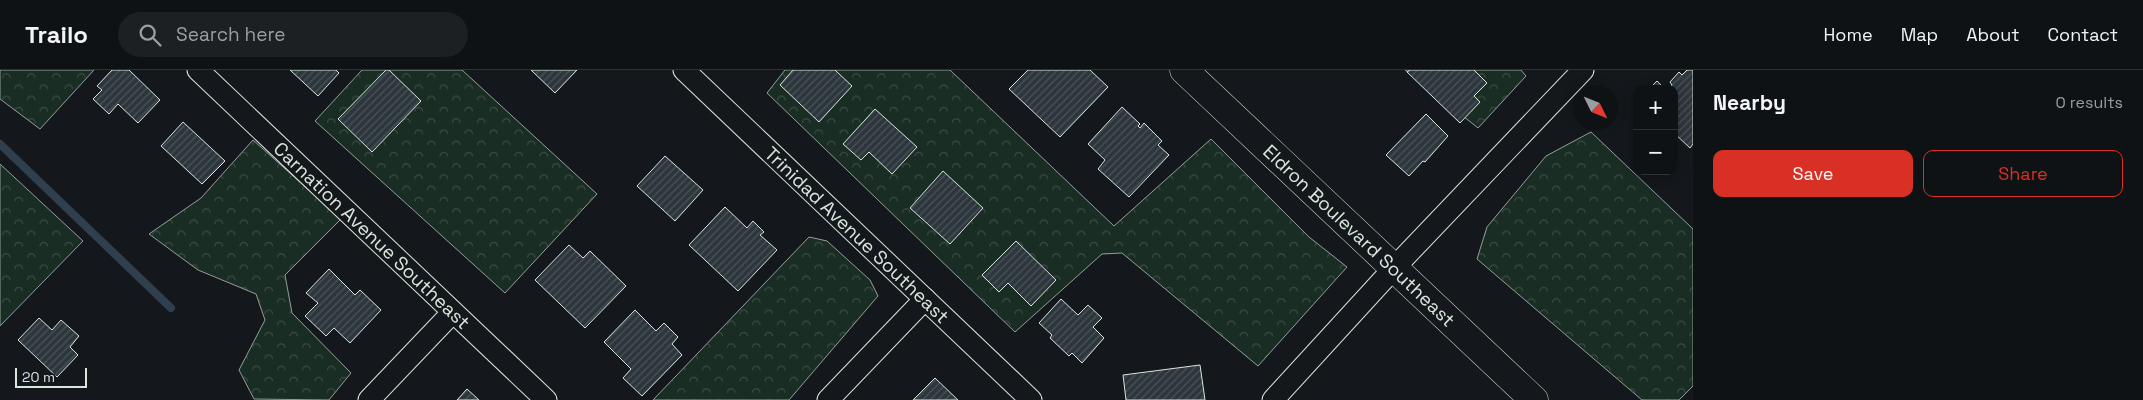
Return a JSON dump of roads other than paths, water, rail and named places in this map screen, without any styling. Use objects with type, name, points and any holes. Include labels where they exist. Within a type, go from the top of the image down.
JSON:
[{"type":"street","name":"Carnation Avenue Southeast","points":[[198,70],[452,313],[546,400]]},
{"type":"street","name":"Trinidad Avenue Southeast","points":[[684,70],[1031,400]]},
{"type":"street","name":"Eldron Boulevard Southeast","points":[[1184,70],[1534,400]]},
{"type":"street","points":[[1273,400],[1394,268],[1583,70]]},
{"type":"street","points":[[828,400],[925,299]]},
{"type":"street","points":[[369,400],[452,313]]},
{"type":"waterway","points":[[0,144],[171,308]]}]
